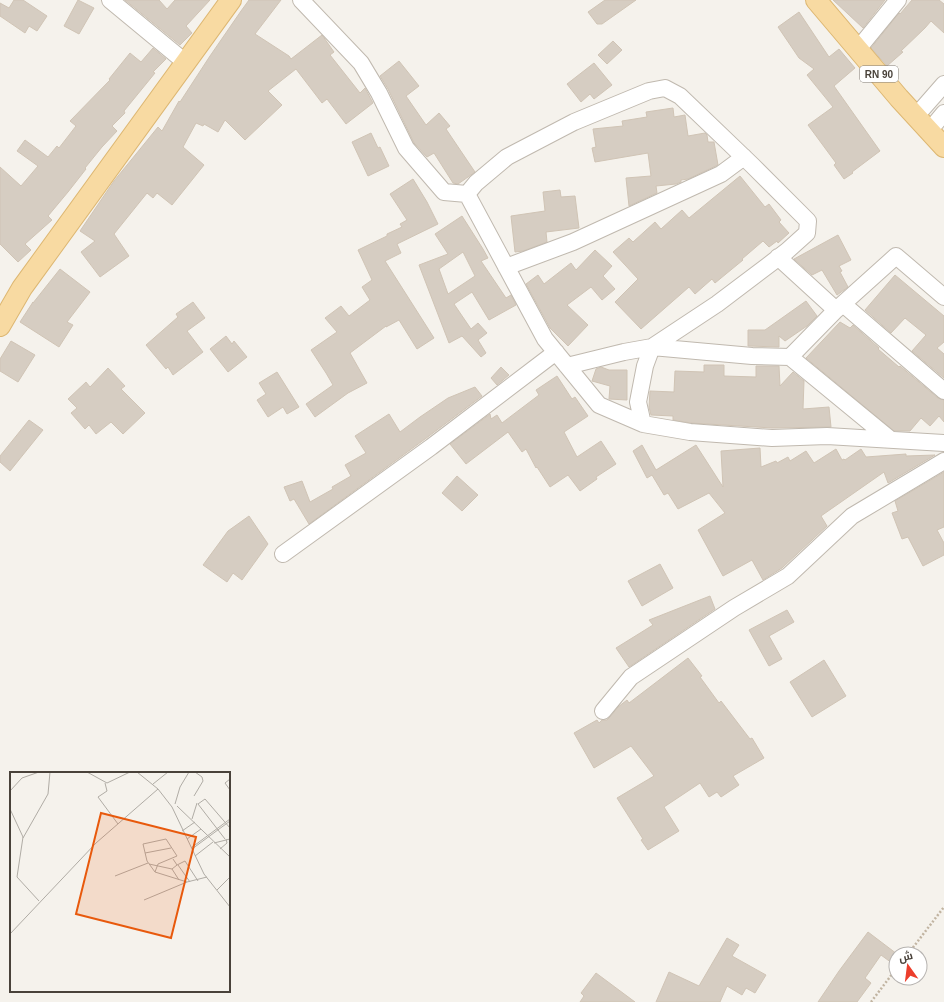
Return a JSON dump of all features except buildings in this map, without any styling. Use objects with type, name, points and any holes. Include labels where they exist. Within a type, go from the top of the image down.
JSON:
[{"type":"main road","points":[[0,326],[22,288],[231,0]]},
{"type":"main road","name":"RN 90","points":[[816,0],[944,147]]},
{"type":"street","points":[[110,0],[185,62]]},
{"type":"street","points":[[301,0],[361,63],[379,93],[406,148],[444,192],[467,194]]},
{"type":"street","points":[[858,49],[898,0]]},
{"type":"street","points":[[923,124],[944,84]]},
{"type":"street","points":[[467,194],[476,183],[507,157],[574,122],[649,91],[665,88],[680,96],[808,220],[806,233],[778,257],[717,304],[652,347],[645,366],[638,402],[643,424]]},
{"type":"street","points":[[923,124],[944,113]]},
{"type":"street","points":[[506,267],[573,242],[721,174],[744,157]]},
{"type":"street","points":[[467,194],[545,339],[599,405],[643,424],[690,432],[772,438],[827,436],[944,443]]},
{"type":"street","points":[[790,357],[839,307],[896,256],[944,297]]},
{"type":"street","points":[[778,257],[944,391]]},
{"type":"street","points":[[567,366],[624,352],[652,347],[752,356],[790,357],[891,440]]},
{"type":"street","points":[[283,554],[431,446],[556,352]]},
{"type":"street","points":[[603,711],[631,678],[734,608],[788,576],[852,516],[944,461]]},
{"type":"path","points":[[914,946],[944,907]]},
{"type":"path","points":[[871,1002],[888,980]]}]
